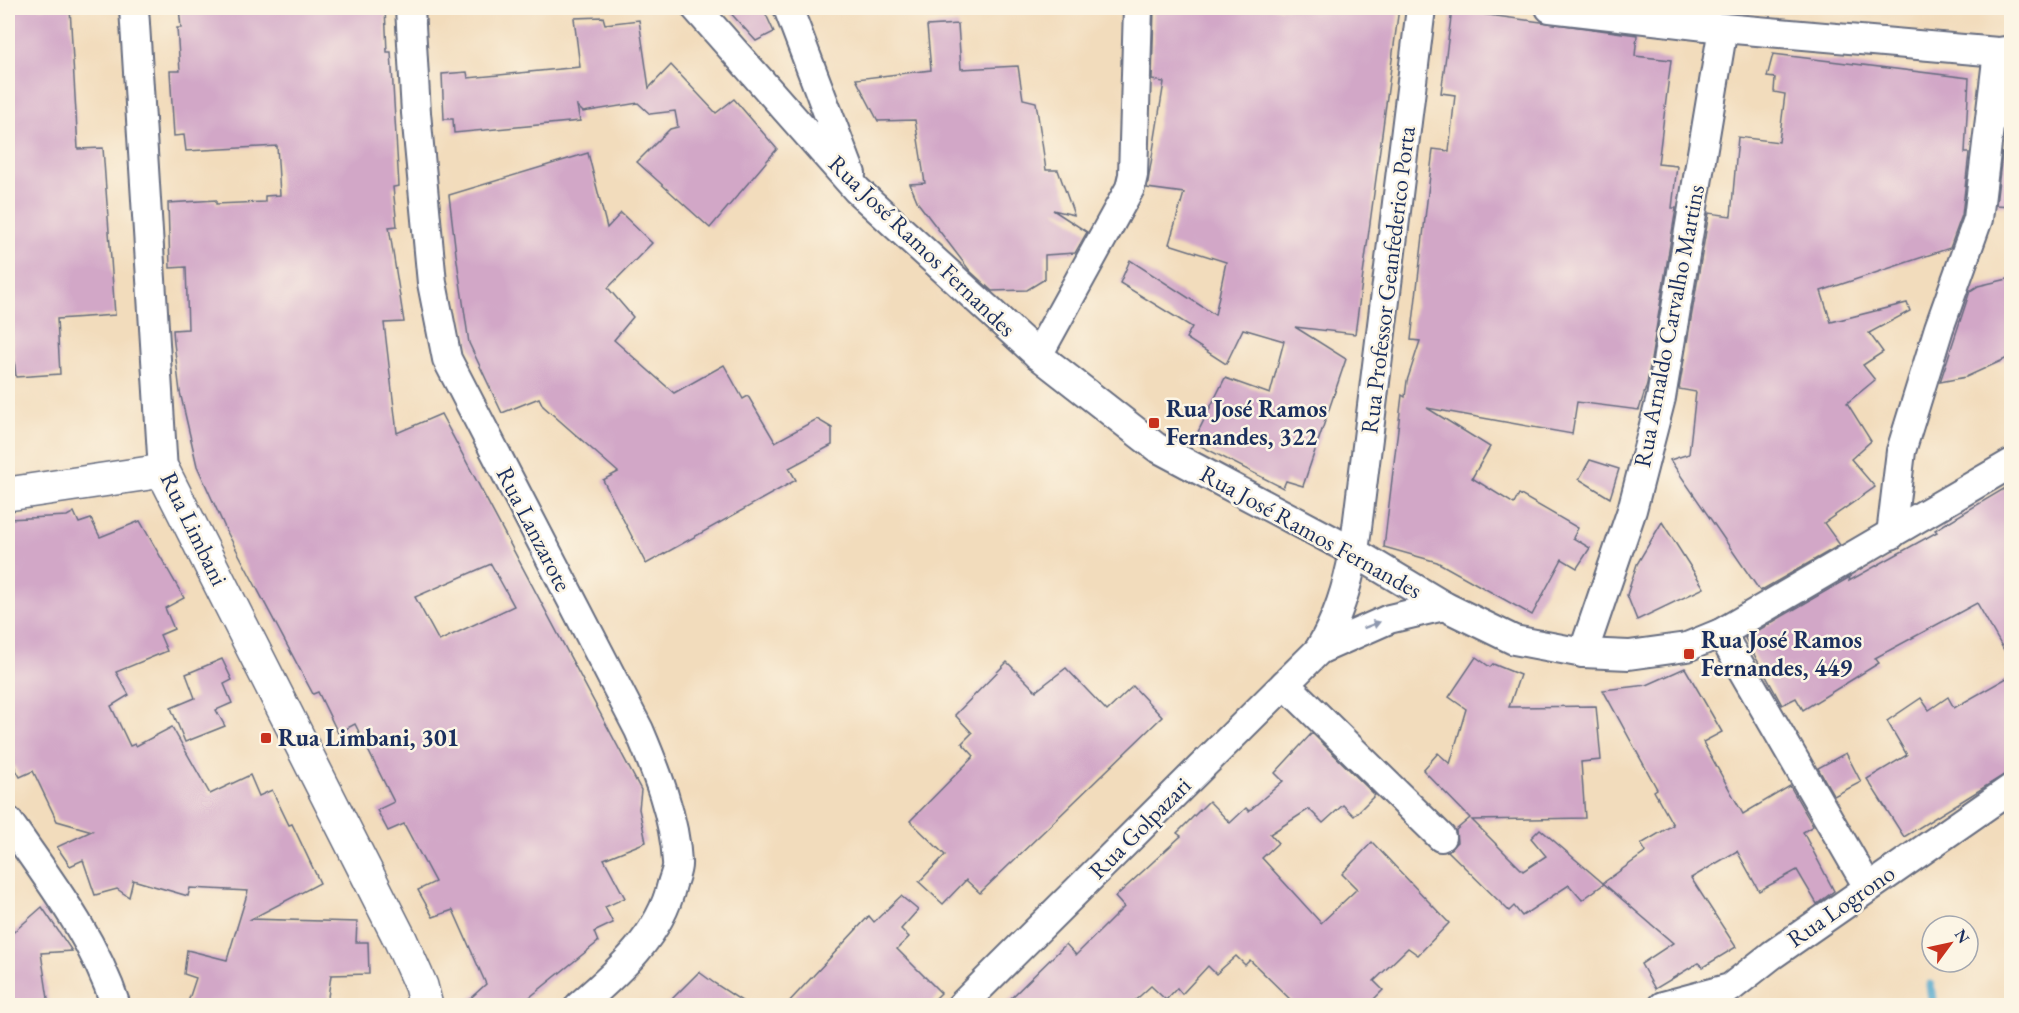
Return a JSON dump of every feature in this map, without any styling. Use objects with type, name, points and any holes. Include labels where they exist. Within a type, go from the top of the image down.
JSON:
[{"type":"main road","points":[[8,494],[163,471]]},
{"type":"main road","name":"Rua Limbani","points":[[163,471],[400,939],[421,986],[426,1005]]},
{"type":"street","name":"Rua Limbani","points":[[134,8],[163,471]]},
{"type":"street","name":"Rua Lanzarote","points":[[410,8],[416,113],[432,283],[447,359],[639,730],[662,784],[678,863],[668,902],[650,934],[617,973],[579,1005]]},
{"type":"street","name":"Rua José Ramos Fernandes","points":[[696,8],[857,190],[1038,356],[1156,447],[1354,552],[1444,606],[1514,640],[1582,653],[1629,655],[1687,647],[1721,633],[2012,463]]},
{"type":"street","points":[[788,8],[857,190]]},
{"type":"street","points":[[1038,356],[1130,188],[1133,175],[1138,8]]},
{"type":"street","name":"Rua Professor Geanfederico Porta","points":[[1354,552],[1421,8]]},
{"type":"street","points":[[1550,8],[1723,28],[2005,51],[1978,219],[1939,328],[1901,451],[1891,535]]},
{"type":"street","name":"Rua Arnaldo Carvalho Martins","points":[[1582,653],[1632,510],[1660,398],[1723,28]]},
{"type":"street","name":"Rua Golpazari","points":[[961,1005],[1319,650],[1341,605],[1354,552]]},
{"type":"street","name":"Rua Golpazari","points":[[1319,650],[1389,619],[1444,606]]},
{"type":"street","points":[[1721,633],[1868,887]]},
{"type":"street","points":[[1285,684],[1441,837]]},
{"type":"street","name":"Rua Logrono","points":[[1663,1005],[1732,997],[1772,955],[2012,788]]},
{"type":"street","points":[[8,821],[82,928],[104,969],[116,1005]]},
{"type":"building","points":[[8,8],[70,8],[78,149],[103,148],[115,315],[57,319],[60,374],[16,377],[11,332],[8,332]]},
{"type":"building","points":[[179,8],[385,8],[387,52],[391,52],[399,186],[393,187],[397,226],[389,227],[404,322],[384,323],[397,433],[441,414],[641,790],[639,809],[646,842],[604,859],[625,898],[605,907],[613,923],[594,932],[598,942],[520,1005],[463,1005],[486,984],[453,910],[433,917],[418,890],[435,882],[404,824],[388,831],[377,810],[394,802],[355,724],[338,733],[318,692],[313,694],[226,530],[197,466],[180,392],[173,330],[188,329],[186,267],[170,268],[168,203],[216,200],[216,204],[265,202],[265,196],[280,195],[277,146],[186,151],[184,135],[174,136],[170,71],[180,71],[177,28],[181,28]],"holes":[[[491,564],[514,606],[439,641],[415,597]]]},
{"type":"building","points":[[726,8],[763,8],[774,32],[756,41]]},
{"type":"building","points":[[1154,8],[1399,8],[1355,334],[1295,327],[1346,359],[1303,486],[1286,481],[1283,488],[1193,442],[1225,378],[1270,394],[1284,341],[1243,329],[1226,364],[1186,338],[1192,327],[1120,283],[1130,260],[1215,315],[1226,262],[1169,244],[1184,193],[1147,188],[1164,82],[1152,80]]},
{"type":"building","points":[[1452,10],[1637,35],[1635,56],[1671,60],[1658,164],[1677,166],[1672,208],[1676,208],[1647,384],[1639,410],[1577,402],[1572,434],[1427,408],[1490,447],[1472,478],[1514,504],[1519,494],[1578,528],[1573,538],[1590,548],[1577,568],[1562,559],[1532,615],[1437,562],[1384,547],[1402,395],[1405,397],[1407,381],[1420,341],[1411,340],[1433,149],[1449,151],[1455,95],[1441,93]]},
{"type":"building","points":[[603,17],[605,24],[639,20],[649,88],[671,65],[716,113],[734,99],[777,149],[710,228],[637,162],[670,129],[678,127],[675,111],[650,114],[638,103],[583,112],[577,106],[580,121],[454,133],[453,119],[444,119],[442,74],[467,72],[468,78],[580,67],[574,18]]},
{"type":"building","points":[[958,24],[961,69],[1018,66],[1023,99],[1036,102],[1046,170],[1058,170],[1074,215],[1053,210],[1087,232],[1075,253],[1045,255],[1045,279],[1027,290],[992,291],[970,271],[918,203],[910,184],[925,183],[915,120],[878,121],[856,79],[931,70],[927,26]]},
{"type":"building","points":[[1773,54],[1969,78],[1965,153],[1969,153],[1962,215],[1950,248],[1821,291],[1831,322],[1907,303],[1910,311],[1869,333],[1883,352],[1863,365],[1875,380],[1847,403],[1871,441],[1851,459],[1875,487],[1824,523],[1840,545],[1760,591],[1670,460],[1689,454],[1696,392],[1679,389],[1709,213],[1731,216],[1738,137],[1779,142],[1785,94],[1774,92],[1775,78],[1767,77]]},
{"type":"building","points":[[588,153],[607,228],[621,213],[652,243],[608,288],[633,317],[614,340],[674,393],[724,365],[743,399],[748,396],[775,442],[817,419],[832,428],[832,445],[789,468],[796,480],[646,564],[603,480],[618,472],[543,406],[539,398],[502,413],[469,343],[456,254],[449,195]]},
{"type":"building","points":[[2002,154],[2012,155],[2012,206],[1996,205]]},
{"type":"building","points":[[2012,278],[2012,356],[1966,377],[1940,382],[1970,291],[1978,286]]},
{"type":"building","points":[[1590,460],[1619,469],[1610,498],[1579,479]]},
{"type":"building","points":[[2012,484],[2012,664],[1977,603],[1875,658],[1879,663],[1803,710],[1796,698],[1782,705],[1745,638],[1850,577],[1849,581],[1937,532],[1935,530]]},
{"type":"building","points":[[74,512],[79,523],[91,519],[100,537],[140,521],[184,598],[165,608],[174,629],[160,635],[167,651],[116,672],[129,695],[111,706],[130,746],[135,744],[136,746],[172,727],[210,794],[250,775],[259,796],[272,790],[289,825],[292,824],[320,883],[251,919],[357,922],[356,942],[368,942],[369,974],[331,975],[327,1005],[187,1005],[196,978],[184,974],[187,950],[227,960],[248,891],[190,888],[188,896],[133,880],[129,897],[117,889],[95,895],[83,860],[70,866],[57,847],[92,831],[57,821],[33,771],[20,777],[8,755],[8,519],[67,516]]},
{"type":"building","points":[[1662,522],[1704,588],[1637,620],[1627,595],[1637,564]]},
{"type":"building","points":[[1476,657],[1490,667],[1493,664],[1520,675],[1509,707],[1596,706],[1601,760],[1581,762],[1585,818],[1472,820],[1523,871],[1546,856],[1531,838],[1540,829],[1604,884],[1582,900],[1569,885],[1522,916],[1514,906],[1509,911],[1448,851],[1457,842],[1456,830],[1470,818],[1423,770],[1438,753],[1450,764],[1466,709],[1449,697]]},
{"type":"building","points":[[222,659],[232,680],[224,684],[232,703],[216,710],[225,726],[185,742],[171,708],[195,698],[186,674]]},
{"type":"building","points":[[1007,662],[1036,691],[1066,668],[1107,711],[1133,686],[1162,717],[980,893],[966,880],[943,904],[919,882],[945,855],[910,821],[974,756],[962,743],[972,733],[955,715]]},
{"type":"building","points":[[1685,668],[1722,732],[1703,742],[1743,814],[1790,786],[1813,826],[1803,832],[1834,891],[1817,904],[1797,870],[1759,891],[1737,851],[1691,878],[1736,947],[1703,967],[1698,963],[1655,989],[1641,964],[1673,943],[1603,883],[1646,852],[1641,844],[1673,825],[1654,791],[1657,789],[1603,690],[1647,685]]},
{"type":"building","points":[[2012,675],[2012,770],[1904,837],[1867,779],[1907,755],[1887,721],[1921,698],[1929,710],[1948,697],[1954,708]]},
{"type":"building","points":[[1312,733],[1375,795],[1354,816],[1343,805],[1323,823],[1309,809],[1270,834],[1278,843],[1262,858],[1321,923],[1357,889],[1342,874],[1372,842],[1449,923],[1418,955],[1408,948],[1374,981],[1383,990],[1368,1005],[1296,1005],[1250,960],[1245,965],[1236,956],[1216,974],[1208,966],[1182,994],[1177,988],[1166,1000],[1151,986],[1130,1005],[1004,1005],[1066,944],[1076,955],[1124,907],[1115,897],[1181,836],[1177,833],[1209,801],[1230,823],[1246,808],[1249,811],[1283,781],[1275,773]]},
{"type":"building","points":[[1846,753],[1861,782],[1834,796],[1818,768]]},
{"type":"building","points":[[901,896],[918,910],[901,929],[909,937],[897,949],[941,993],[929,1005],[786,1005],[869,916],[874,922]]},
{"type":"building","points":[[42,907],[72,951],[41,953],[49,1005],[8,1005],[8,937]]},
{"type":"building","points":[[699,972],[714,983],[748,1005],[666,1005]]},
{"type":"waterway","points":[[1930,985],[1933,1006]]},
{"type":"place","name":"Rua José Ramos Fernandes, 322","points":[[1154,423]]},
{"type":"place","name":"Rua José Ramos Fernandes, 449","points":[[1689,654]]},
{"type":"place","name":"Rua Limbani, 301","points":[[266,738]]}]
